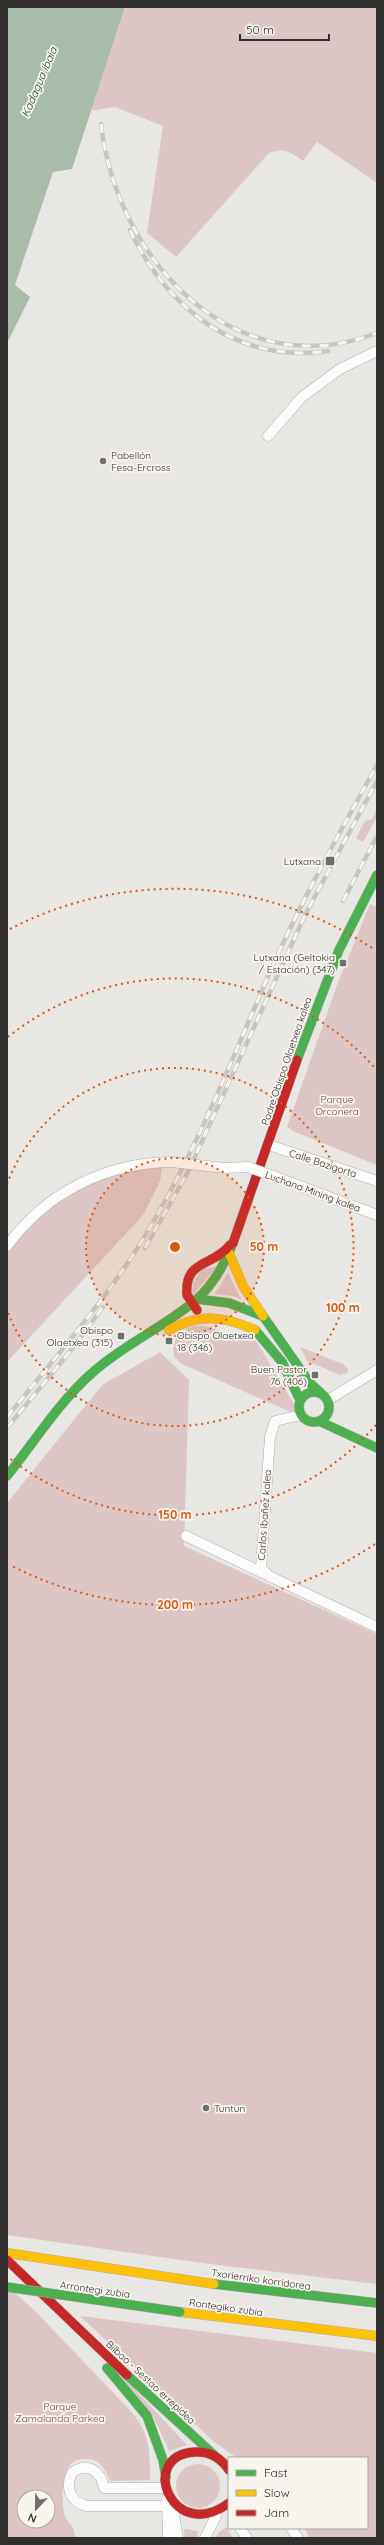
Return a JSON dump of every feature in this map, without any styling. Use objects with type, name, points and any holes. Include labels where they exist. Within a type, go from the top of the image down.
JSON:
[{"type":"main road","name":"Padre Obispo Olaetxea kalea","points":[[197,1303],[224,1275],[229,1253],[269,1145],[328,976],[373,893],[377,875]]},
{"type":"main road","points":[[210,1317],[197,1303],[186,1295],[186,1283],[197,1265],[220,1257],[233,1242]]},
{"type":"main road","points":[[229,1253],[233,1268],[247,1295],[310,1383],[342,1422],[377,1438]]},
{"type":"main road","points":[[7,1476],[71,1395],[106,1361],[197,1303],[221,1300],[246,1306],[263,1316]]},
{"type":"main road","points":[[71,1395],[186,1320],[197,1303]]},
{"type":"main road","points":[[186,1320],[210,1317],[232,1319],[255,1330],[296,1385],[300,1400],[301,1415],[309,1421],[319,1422],[377,1448]]},
{"type":"main road","points":[[300,1400],[311,1391],[326,1401]]},
{"type":"main road","points":[[319,1422],[326,1401]]},
{"type":"main road","name":"Txorierriko korridorea","points":[[7,2253],[270,2292],[377,2303]]},
{"type":"main road","name":"Bilbao - Sestao errepidea","points":[[7,2260],[72,2324],[228,2469]]},
{"type":"main road","name":"Arrontegi zubia","points":[[7,2287],[180,2312]]},
{"type":"main road","name":"Rontegiko zubia","points":[[180,2312],[268,2324],[377,2336]]},
{"type":"main road","name":"Bilbao - Sestao errepidea","points":[[72,2324],[147,2416],[163,2460],[166,2477]]},
{"type":"main road","points":[[215,2456],[195,2452],[185,2454],[170,2467],[164,2488],[169,2505],[182,2516],[193,2520],[205,2520],[216,2516],[228,2508]]},
{"type":"street","points":[[268,436],[302,396],[340,369],[377,351]]},
{"type":"street","name":"Calle Bazigorta","points":[[269,1145],[377,1181]]},
{"type":"street","name":"Luchana Mining kalea","points":[[7,1246],[22,1226],[45,1205],[70,1189],[123,1166],[171,1162],[225,1168],[248,1167],[377,1215]]},
{"type":"street","points":[[326,1401],[377,1370]]},
{"type":"street","name":"Carlos Ibañez kalea","points":[[269,1576],[261,1568],[261,1557],[270,1436],[275,1421],[301,1415]]},
{"type":"street","name":"Carlos Ibañez kalea","points":[[186,1536],[377,1627]]},
{"type":"street","points":[[164,2488],[104,2488],[98,2473],[92,2468],[84,2467],[72,2473],[69,2488],[71,2497],[77,2503],[86,2506],[169,2505]]},
{"type":"street","points":[[168,2538],[169,2505]]},
{"type":"street","points":[[169,2505],[178,2538]]},
{"type":"street","points":[[205,2538],[216,2516]]},
{"type":"street","points":[[241,2529],[247,2538]]},
{"type":"street","points":[[292,2529],[298,2538]]},
{"type":"green space","points":[[125,7],[377,7],[377,183],[317,142],[303,161],[287,151],[274,151],[269,153],[176,257],[147,233],[163,126],[115,107],[91,111]]},
{"type":"green space","points":[[377,809],[377,817],[363,842],[356,838],[365,821],[372,819]]},
{"type":"green space","name":"Parque Orconera","points":[[370,904],[377,907],[377,1165],[293,1131],[287,1127],[337,985]]},
{"type":"green space","points":[[163,1161],[160,1181],[143,1215],[7,1362],[7,1247],[70,1189]]},
{"type":"green space","points":[[218,1266],[192,1296],[193,1283],[202,1269]]},
{"type":"green space","points":[[228,1273],[241,1299],[233,1296],[215,1294]]},
{"type":"green space","points":[[194,1326],[204,1326],[256,1341],[296,1407],[293,1413],[182,1364],[175,1358],[173,1347],[177,1338],[184,1330]]},
{"type":"green space","points":[[300,1347],[343,1364],[348,1369],[347,1373],[340,1375],[307,1361]]},
{"type":"green space","points":[[160,1352],[189,1380],[184,1546],[377,1634],[377,2284],[202,2263],[7,2235],[7,1503],[102,1385]]},
{"type":"green space","name":"Parque Zamalanda Parkea","points":[[7,2286],[34,2310],[126,2406],[140,2423],[147,2440],[150,2458],[150,2480],[110,2481],[101,2465],[96,2461],[88,2459],[77,2460],[70,2465],[63,2487],[63,2503],[65,2516],[74,2530],[75,2538],[7,2538]]},
{"type":"green space","points":[[80,2316],[377,2353],[377,2538],[310,2538],[305,2529],[368,2529],[368,2457],[236,2457],[213,2441]]},
{"type":"green space","points":[[108,2361],[187,2445],[169,2451],[153,2416]]},
{"type":"green space","points":[[198,2464],[210,2468],[216,2474],[220,2486],[216,2498],[210,2504],[198,2508],[186,2504],[180,2498],[176,2486],[180,2474],[186,2468]]},
{"type":"green space","points":[[226,2527],[233,2538],[216,2538],[218,2533]]},
{"type":"green space","points":[[184,2529],[198,2531],[197,2538],[185,2538]]},
{"type":"water","name":"Kadagua ibaia","points":[[7,7],[125,7],[72,169],[53,172],[15,285],[30,297],[7,343]]},
{"type":"railway","points":[[101,124],[111,174],[130,221],[157,264],[191,299],[230,326],[275,342],[324,345],[377,333]]},
{"type":"railway","points":[[130,230],[145,258],[164,284],[185,306],[209,325],[236,339],[264,349],[295,353],[328,351]]},
{"type":"railway","points":[[7,1417],[102,1299],[120,1275],[152,1224],[203,1126],[288,932],[325,860],[377,765]]},
{"type":"railway","points":[[145,1248],[189,1170],[306,913],[377,781]]},
{"type":"railway","points":[[343,901],[377,836]]},
{"type":"railway","points":[[7,1428],[72,1349],[103,1307]]},
{"type":"traffic: fast","points":[[297,1060],[339,950],[377,875]]},
{"type":"traffic: fast","points":[[7,1476],[58,1409],[80,1384],[117,1353],[185,1309],[209,1287],[233,1243]]},
{"type":"traffic: fast","points":[[197,1299],[229,1303],[260,1315]]},
{"type":"traffic: fast","points":[[263,1316],[310,1383],[321,1393]]},
{"type":"traffic: fast","points":[[255,1330],[282,1362],[300,1400]]},
{"type":"traffic: fast","points":[[314,1392],[325,1396],[329,1407],[325,1418],[314,1422],[303,1418],[299,1407],[303,1396],[314,1392]]},
{"type":"traffic: fast","points":[[319,1421],[377,1448]]},
{"type":"traffic: fast","points":[[214,2284],[377,2303]]},
{"type":"traffic: fast","points":[[7,2287],[180,2312]]},
{"type":"traffic: fast","points":[[107,2368],[147,2416],[163,2460],[166,2477]]},
{"type":"traffic: fast","points":[[127,2375],[215,2456]]},
{"type":"traffic: slow","points":[[229,1253],[243,1286],[263,1316]]},
{"type":"traffic: slow","points":[[169,1330],[191,1321],[212,1318],[244,1325],[255,1330]]},
{"type":"traffic: slow","points":[[7,2253],[214,2284]]},
{"type":"traffic: slow","points":[[180,2312],[377,2336]]},
{"type":"traffic: jam","points":[[233,1243],[297,1060]]},
{"type":"traffic: jam","points":[[197,1310],[187,1295],[187,1283],[190,1275],[195,1269],[216,1257],[230,1245]]},
{"type":"traffic: jam","points":[[7,2260],[127,2375]]},
{"type":"traffic: jam","points":[[228,2469],[215,2456],[195,2452],[177,2457],[168,2467],[165,2481],[169,2494],[178,2506],[191,2513],[209,2513],[228,2504]]},
{"type":"place","name":"Pabellón Fesa-Ercross","points":[[103,461]]},
{"type":"place","name":"Lutxana","points":[[330,861]]},
{"type":"place","name":"Lutxana (Geltokia / Estación) (347)","points":[[343,963]]},
{"type":"place","name":"Obispo Olaetxea (315)","points":[[121,1336]]},
{"type":"place","name":"Obispo Olaetxea 18 (346)","points":[[169,1341]]},
{"type":"place","name":"Buen Pastor 76 (406)","points":[[315,1375]]},
{"type":"place","name":"Tuntun","points":[[206,2108]]}]
